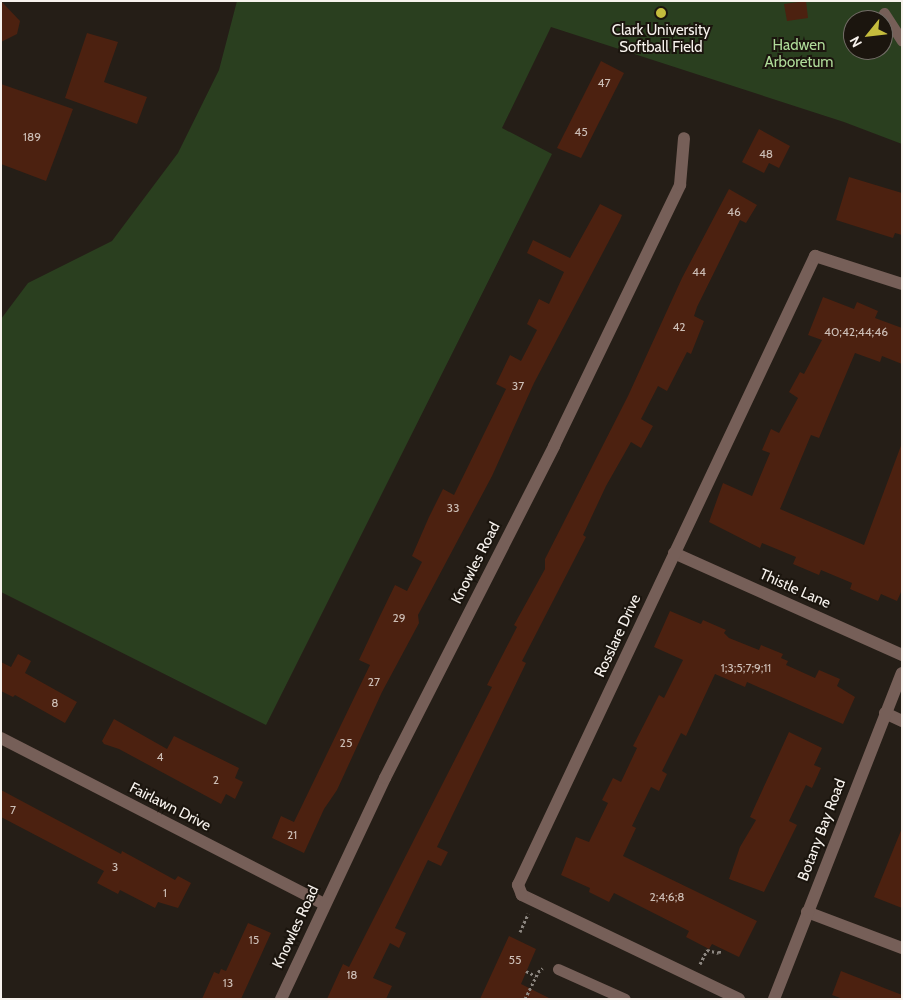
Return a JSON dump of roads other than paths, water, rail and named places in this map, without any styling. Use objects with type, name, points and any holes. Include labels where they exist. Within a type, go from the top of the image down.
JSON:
[{"type":"street","name":"Knowles Road","points":[[281,999],[324,904],[554,446],[680,185],[684,138]]},
{"type":"street","name":"Rosslare Drive","points":[[739,999],[522,895],[518,885],[815,256],[902,284]]},
{"type":"street","name":"Thistle Lane","points":[[674,554],[902,656]]},
{"type":"street","name":"Botany Bay Road","points":[[774,999],[902,673]]},
{"type":"street","points":[[885,713],[902,721]]},
{"type":"street","name":"Fairlawn Drive","points":[[1,738],[324,904]]},
{"type":"street","points":[[807,912],[902,948]]},
{"type":"lane","points":[[893,27],[902,41]]},
{"type":"lane","points":[[558,969],[625,999]]},
{"type":"place","name":"Clark University Softball Field","points":[[661,13]]},
{"type":"park label","name":"Hadwen Arboretum","points":[[799,54]]}]
